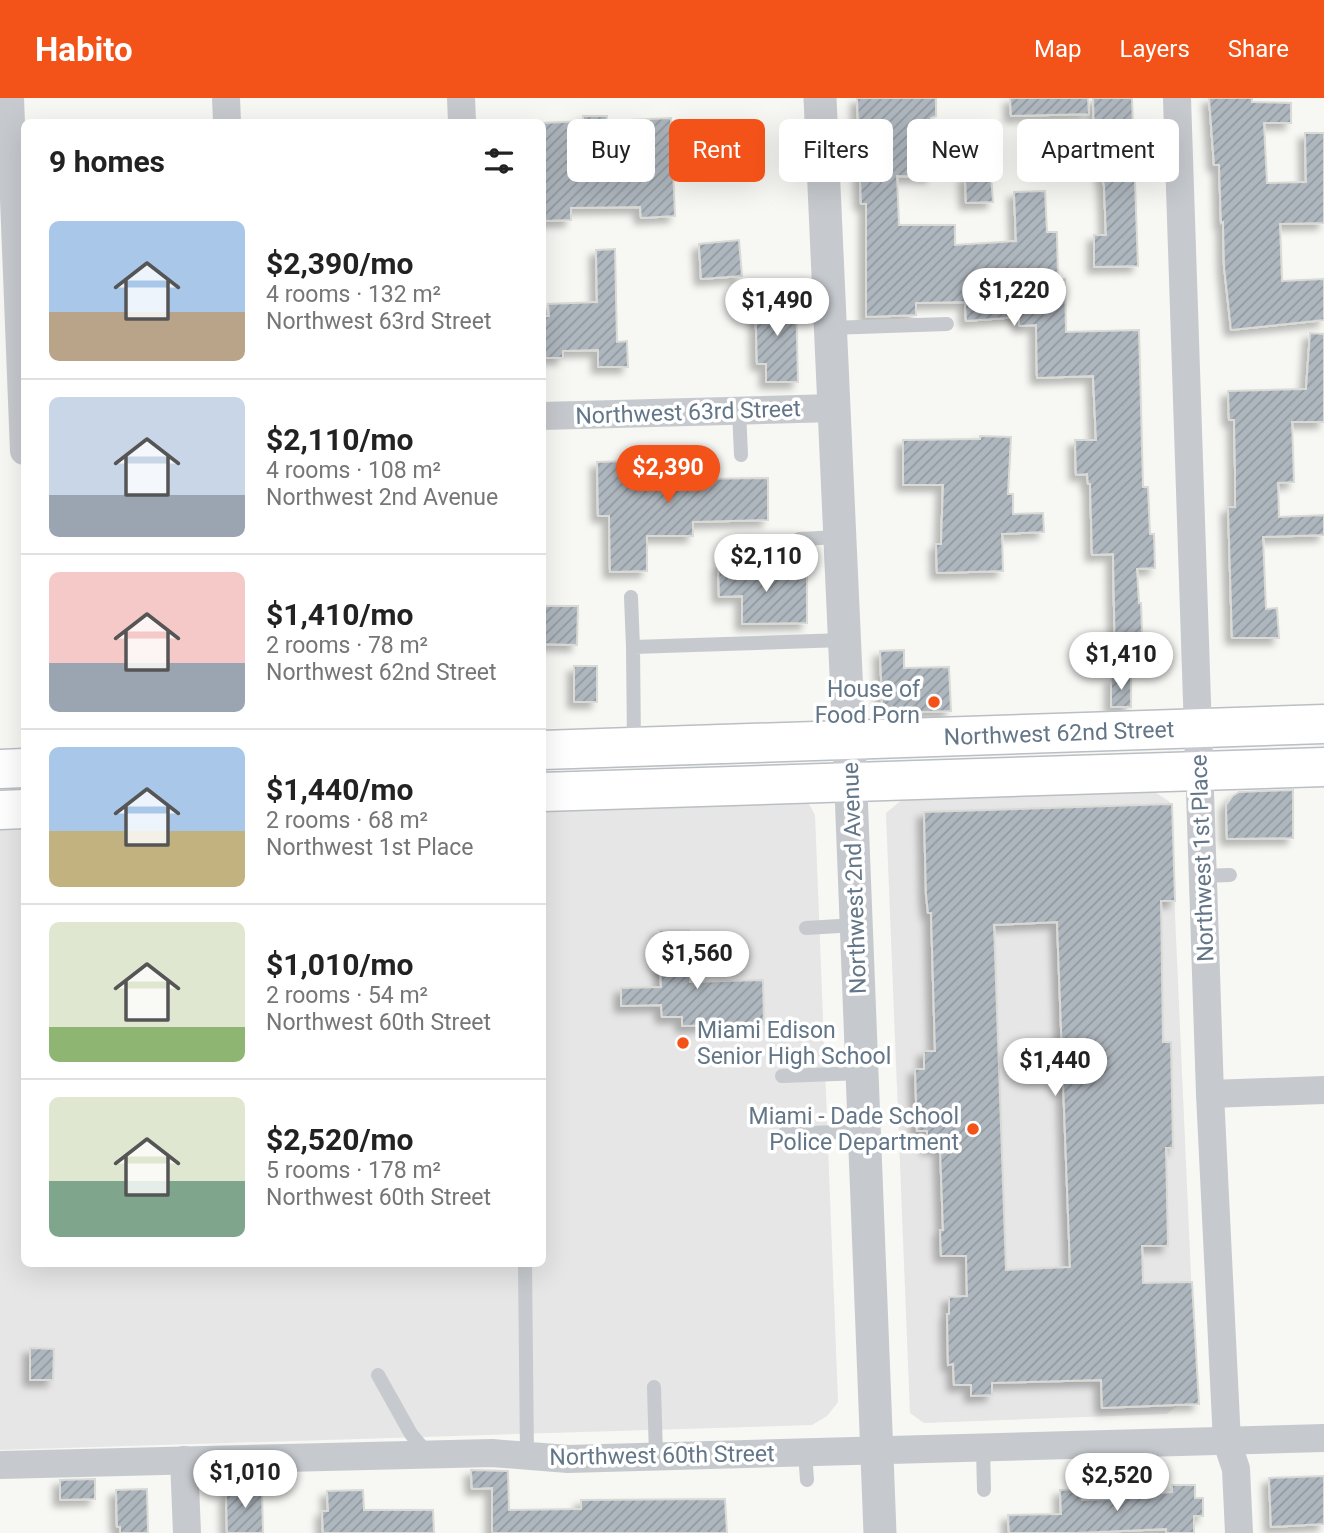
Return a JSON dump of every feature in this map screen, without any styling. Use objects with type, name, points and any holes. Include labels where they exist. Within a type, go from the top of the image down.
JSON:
[{"type":"main road","name":"Northwest 62nd Street","points":[[546,750],[1324,724]]},
{"type":"main road","name":"Northwest 62nd Street","points":[[546,792],[1324,767]]},
{"type":"main road","points":[[0,769],[21,768]]},
{"type":"main road","points":[[0,810],[21,809]]},
{"type":"street","points":[[10,98],[21,375]]},
{"type":"street","points":[[226,98],[227,119]]},
{"type":"street","points":[[461,98],[462,119]]},
{"type":"street","name":"Northwest 2nd Avenue","points":[[820,98],[851,782],[880,1533]]},
{"type":"street","name":"Northwest 1st Place","points":[[1177,98],[1200,772],[1216,876],[1210,1094],[1227,1442],[1236,1469],[1240,1533]]},
{"type":"street","name":"Northwest 63rd Street","points":[[546,416],[834,408]]},
{"type":"street","points":[[1210,1094],[1324,1090]]},
{"type":"street","name":"Northwest 60th Street","points":[[0,1465],[492,1453],[568,1459],[656,1456],[806,1466],[876,1451],[1324,1438]]},
{"type":"street","points":[[184,1460],[187,1533]]},
{"type":"lane","points":[[830,328],[947,324]]},
{"type":"lane","points":[[739,411],[741,455]]},
{"type":"lane","points":[[799,539],[840,537]]},
{"type":"lane","points":[[631,597],[634,747]]},
{"type":"lane","points":[[633,647],[845,640]]},
{"type":"lane","points":[[806,928],[856,925]]},
{"type":"lane","points":[[782,1076],[862,1073]]},
{"type":"lane","points":[[784,1134],[864,1131]]},
{"type":"lane","points":[[524,1267],[527,1456]]},
{"type":"lane","points":[[378,1375],[411,1434],[428,1454]]},
{"type":"lane","points":[[654,1387],[656,1456]]},
{"type":"lane","points":[[983,1448],[984,1489]]},
{"type":"shaded area","points":[[1155,792],[1170,802],[1196,1390],[1167,1414],[924,1423],[910,1413],[886,813],[903,799]]},
{"type":"shaded area","name":"Miami Edison Senior High School","points":[[808,802],[815,815],[838,1402],[827,1416],[812,1425],[0,1450],[0,823],[21,822],[21,1267],[546,1267],[546,803]]},
{"type":"building","points":[[857,98],[936,98],[936,116],[931,119],[907,119],[907,176],[897,176],[899,225],[955,225],[955,245],[1016,241],[1014,192],[1045,191],[1047,232],[1057,232],[1058,280],[1065,279],[1066,332],[1139,330],[1143,487],[1148,487],[1155,568],[1137,569],[1143,659],[1115,660],[1113,554],[1092,555],[1090,484],[1087,474],[1076,475],[1075,440],[1096,440],[1093,376],[1037,378],[1036,325],[1019,326],[1019,317],[966,321],[965,302],[916,303],[916,315],[866,317],[866,204],[861,204],[860,182],[893,182],[893,119],[858,119]]},
{"type":"building","points":[[1010,98],[1088,98],[1089,114],[1011,116]]},
{"type":"building","points":[[1093,98],[1132,98],[1133,119],[1094,119]]},
{"type":"building","points":[[1209,98],[1252,98],[1252,102],[1291,103],[1291,123],[1264,123],[1267,183],[1306,182],[1305,133],[1324,133],[1324,223],[1280,224],[1282,281],[1324,279],[1324,320],[1231,330],[1224,266],[1219,165],[1214,165]]},
{"type":"building","points":[[583,116],[607,116],[607,119],[583,119]]},
{"type":"building","points":[[671,118],[669,182],[674,182],[675,216],[641,218],[640,207],[571,208],[571,220],[546,221],[546,123],[567,122],[567,182],[655,182],[655,119],[650,119]]},
{"type":"building","points":[[965,182],[992,182],[993,202],[966,203]]},
{"type":"building","points":[[1103,182],[1135,182],[1138,266],[1094,267],[1094,235],[1106,235]]},
{"type":"building","points":[[739,240],[742,276],[701,279],[699,244]]},
{"type":"building","points":[[615,249],[617,342],[627,341],[628,367],[598,367],[598,350],[563,351],[563,358],[546,358],[548,304],[597,302],[596,250]]},
{"type":"building","points":[[796,296],[798,382],[766,382],[766,364],[757,364],[755,297]]},
{"type":"building","points":[[1310,333],[1324,334],[1324,422],[1292,422],[1294,482],[1278,483],[1279,517],[1324,515],[1324,535],[1263,537],[1266,609],[1277,608],[1279,638],[1232,638],[1228,507],[1235,507],[1235,468],[1234,420],[1229,420],[1228,391],[1306,389]]},
{"type":"building","points":[[980,436],[1011,437],[1008,494],[1013,494],[1013,514],[1043,513],[1044,532],[1002,534],[1003,571],[937,573],[936,544],[941,544],[943,485],[903,485],[903,440],[980,439]]},
{"type":"building","points":[[691,459],[692,479],[768,478],[768,520],[693,522],[693,536],[647,536],[647,571],[610,572],[609,516],[598,516],[597,462]]},
{"type":"building","points":[[745,563],[746,572],[807,571],[807,623],[742,624],[742,596],[719,597],[718,564]]},
{"type":"building","points":[[546,606],[578,606],[577,645],[546,644]]},
{"type":"building","points":[[904,650],[904,668],[949,667],[951,711],[896,713],[882,703],[880,651]]},
{"type":"building","points":[[574,666],[597,666],[597,702],[574,702]]},
{"type":"building","points":[[1111,677],[1131,677],[1131,707],[1111,707]]},
{"type":"building","points":[[1293,790],[1293,838],[1227,839],[1226,805],[1233,796],[1239,792]]},
{"type":"building","points":[[1172,804],[1175,901],[1161,901],[1163,1042],[1171,1042],[1173,1148],[1166,1148],[1168,1246],[1142,1246],[1143,1283],[1192,1282],[1199,1404],[1102,1408],[1101,1380],[992,1383],[992,1395],[971,1396],[971,1385],[954,1385],[953,1364],[948,1365],[947,1314],[949,1297],[967,1296],[966,1256],[941,1256],[940,1230],[943,1230],[940,1148],[927,1148],[927,1131],[917,1131],[915,1069],[924,1069],[924,1051],[935,1051],[931,913],[928,913],[926,895],[924,812]],"holes":[[[1057,922],[1070,1267],[1006,1270],[994,925]]]},
{"type":"building","points":[[659,930],[689,930],[690,982],[763,980],[764,1024],[682,1026],[682,1017],[662,1017],[661,1005],[621,1006],[621,988],[661,987]]},
{"type":"building","points":[[30,1348],[54,1349],[53,1380],[30,1380]]},
{"type":"building","points":[[471,1470],[508,1471],[509,1510],[581,1509],[581,1500],[725,1499],[727,1533],[492,1533],[492,1488],[472,1489]]},
{"type":"building","points":[[1324,1476],[1324,1524],[1271,1527],[1269,1478]]},
{"type":"building","points":[[95,1479],[95,1499],[60,1500],[60,1480]]},
{"type":"building","points":[[1172,1485],[1195,1485],[1195,1498],[1203,1498],[1203,1516],[1194,1516],[1194,1533],[1166,1533],[1166,1529],[1009,1533],[1008,1515],[1061,1514],[1060,1490],[1081,1489],[1082,1500],[1118,1499],[1118,1487],[1135,1486],[1136,1495],[1172,1492]]},
{"type":"building","points":[[232,1486],[257,1486],[257,1491],[262,1491],[263,1533],[227,1533],[226,1494],[232,1494]]},
{"type":"building","points":[[147,1489],[148,1533],[120,1533],[120,1527],[117,1527],[116,1490]]},
{"type":"building","points":[[363,1490],[364,1510],[433,1510],[434,1533],[323,1533],[322,1511],[328,1511],[327,1491]]},
{"type":"place","name":"House of Food Porn","points":[[934,702]]},
{"type":"place","name":"Miami Edison Senior High School","points":[[683,1043]]},
{"type":"place","name":"Miami - Dade School Police Department","points":[[973,1129]]}]
